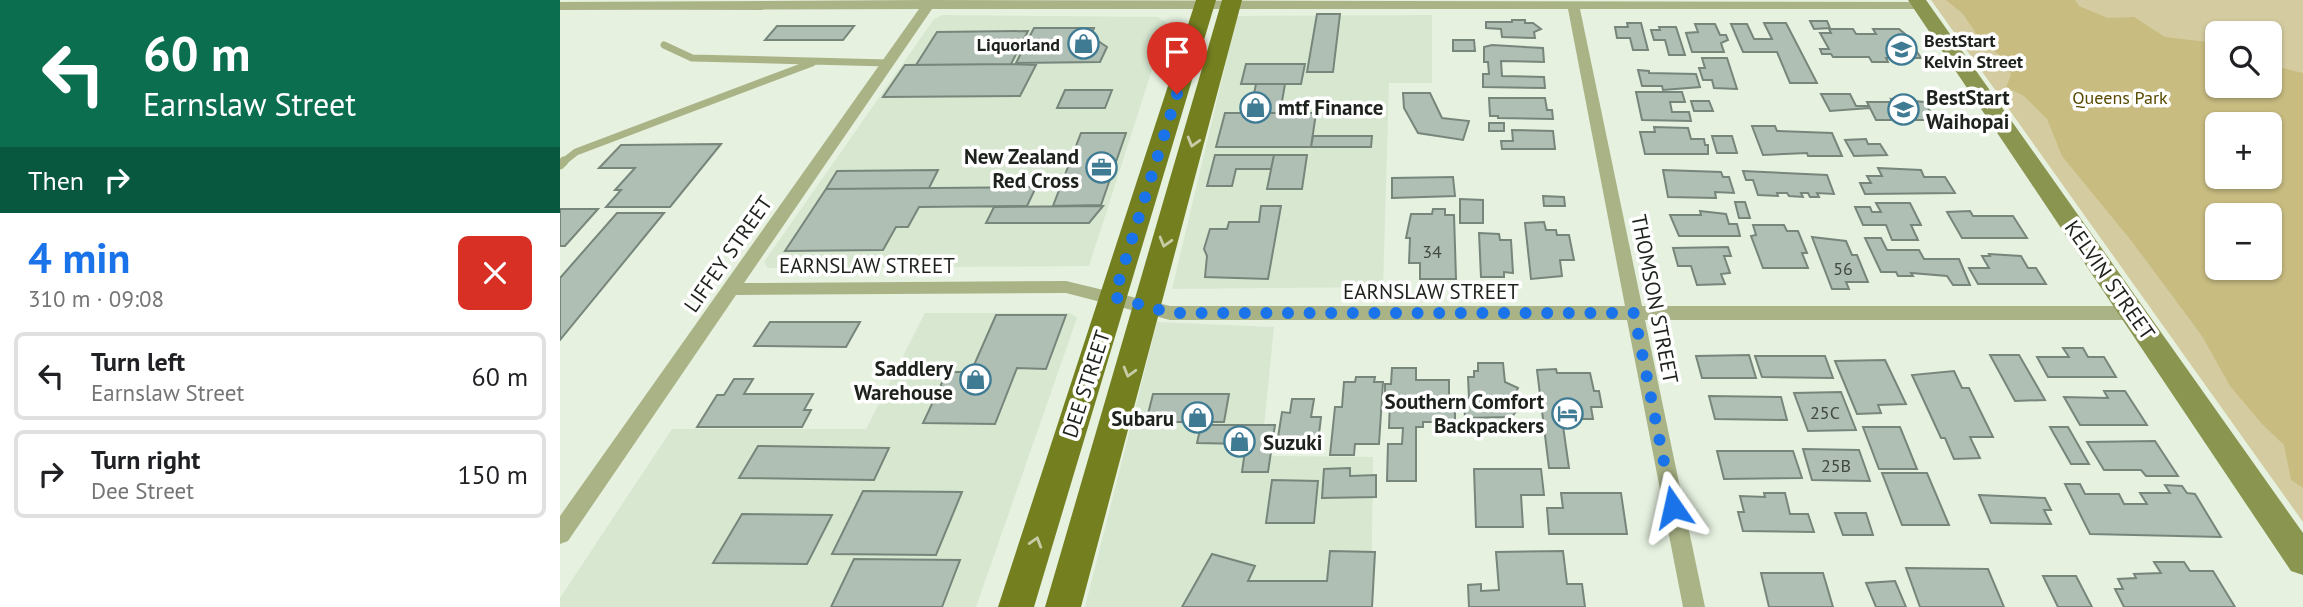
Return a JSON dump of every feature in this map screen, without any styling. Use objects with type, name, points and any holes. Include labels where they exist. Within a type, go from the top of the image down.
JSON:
[{"type":"main road","name":"DEE STREET","points":[[1063,607],[1131,302],[1218,2]]},
{"type":"main road","name":"KELVIN STREET","points":[[1919,2],[2303,560]]},
{"type":"main road","name":"DEE STREET","points":[[1016,607],[1131,302]]},
{"type":"street","name":"THOMSON STREET","points":[[1572,2],[1693,607]]},
{"type":"street","points":[[560,6],[1919,2]]},
{"type":"street","name":"LIFFEY STREET","points":[[560,534],[930,3]]},
{"type":"street","name":"EARNSLAW STREET","points":[[732,289],[1066,287],[1184,313],[2133,313]]},
{"type":"lane","points":[[664,45],[692,58],[888,63]]},
{"type":"lane","points":[[560,165],[576,152],[812,63]]},
{"type":"shaded area","points":[[943,15],[1158,17],[1167,23],[1089,266],[768,268],[764,262],[934,19]]},
{"type":"shaded area","points":[[1432,15],[1432,83],[1389,83],[1383,287],[1172,289],[1237,16]]},
{"type":"shaded area","points":[[925,313],[1070,313],[1077,318],[976,607],[560,607],[560,598],[672,429],[866,429]]},
{"type":"shaded area","points":[[1157,322],[1274,327],[1261,456],[1373,457],[1371,607],[1085,607]]},
{"type":"green space","name":"Queens Park","points":[[1931,0],[2303,0],[2303,522]]},
{"type":"green space","name":"Queens Park","points":[[1946,0],[2075,0],[2079,6],[2108,18],[2134,17],[2165,37],[2205,42],[2205,98],[2282,98],[2282,68],[2303,73],[2303,488],[2291,480],[2284,445],[2230,386],[2202,336],[2133,243],[2062,156],[2047,119],[2024,96],[2006,87],[2011,75],[2006,60],[1982,42],[1963,14]]},
{"type":"building","points":[[1317,14],[1340,14],[1333,72],[1307,72]]},
{"type":"building","points":[[1525,20],[1525,23],[1533,23],[1541,29],[1534,32],[1535,38],[1502,37],[1501,29],[1486,28],[1486,22]]},
{"type":"building","points":[[1810,21],[1827,21],[1830,28],[1814,29]]},
{"type":"building","points":[[1627,23],[1641,23],[1648,50],[1633,50],[1630,38],[1617,38],[1615,27],[1628,27]]},
{"type":"building","points":[[1764,23],[1786,23],[1817,83],[1790,83],[1777,52],[1743,52],[1731,24],[1747,24],[1754,39],[1772,39]]},
{"type":"building","points":[[1695,24],[1715,24],[1720,35],[1726,35],[1728,40],[1721,43],[1724,52],[1692,52],[1686,33],[1698,32]]},
{"type":"building","points":[[777,26],[854,26],[843,40],[765,40]]},
{"type":"building","points":[[1659,27],[1676,27],[1685,55],[1669,55],[1665,40],[1654,40],[1651,30],[1660,30]]},
{"type":"building","points":[[1034,28],[1094,28],[1091,36],[1107,47],[1100,62],[1016,63]]},
{"type":"building","points":[[1829,29],[1853,29],[1856,34],[1876,34],[1873,29],[1899,29],[1921,58],[1886,58],[1888,62],[1872,62],[1869,57],[1833,57],[1831,54],[1822,54],[1820,49],[1829,49],[1820,33],[1831,33]]},
{"type":"building","points":[[1028,31],[1011,64],[916,65],[937,32]]},
{"type":"building","points":[[1453,40],[1474,40],[1475,51],[1453,51]]},
{"type":"building","points":[[1492,45],[1543,48],[1544,62],[1501,61],[1502,76],[1544,77],[1545,88],[1483,87],[1483,74],[1489,74],[1488,62],[1484,62],[1484,47]]},
{"type":"building","points":[[1702,58],[1727,58],[1737,89],[1714,88],[1712,80],[1703,80],[1699,68],[1705,68]]},
{"type":"building","points":[[1246,64],[1305,64],[1301,84],[1241,84]]},
{"type":"building","points":[[905,65],[1036,65],[1020,96],[883,97]]},
{"type":"building","points":[[1638,70],[1649,73],[1696,74],[1700,87],[1663,90],[1662,86],[1642,86]]},
{"type":"building","points":[[1256,84],[1285,84],[1280,113],[1250,113]]},
{"type":"building","points":[[1065,90],[1112,90],[1105,108],[1057,108]]},
{"type":"building","points":[[1636,92],[1682,92],[1685,102],[1670,102],[1672,112],[1689,112],[1691,121],[1642,120]]},
{"type":"building","points":[[1403,93],[1430,93],[1442,118],[1469,121],[1463,140],[1418,133],[1404,108]]},
{"type":"building","points":[[1821,94],[1850,94],[1856,106],[1869,106],[1867,102],[1893,102],[1891,99],[1924,102],[1936,120],[1876,120],[1870,108],[1830,111]]},
{"type":"building","points":[[1489,98],[1545,98],[1547,110],[1552,110],[1553,119],[1490,116]]},
{"type":"building","points":[[1691,101],[1709,101],[1713,111],[1694,111]]},
{"type":"building","points":[[1225,113],[1316,113],[1311,147],[1216,147]]},
{"type":"building","points":[[1489,123],[1504,123],[1504,131],[1489,131]]},
{"type":"building","points":[[1752,126],[1775,126],[1777,131],[1832,133],[1842,156],[1808,156],[1807,153],[1763,155]]},
{"type":"building","points":[[1654,127],[1688,128],[1691,139],[1704,139],[1705,145],[1708,145],[1708,154],[1645,154],[1640,132],[1655,132]]},
{"type":"building","points":[[1512,130],[1553,131],[1555,149],[1502,149],[1501,141],[1513,141]]},
{"type":"building","points":[[1081,133],[1126,133],[1101,205],[1053,206]]},
{"type":"building","points":[[1313,136],[1372,136],[1371,147],[1311,147]]},
{"type":"building","points":[[1712,136],[1732,136],[1737,153],[1717,153]]},
{"type":"building","points":[[1866,139],[1868,144],[1880,144],[1887,155],[1854,156],[1845,140]]},
{"type":"building","points":[[721,144],[670,207],[606,207],[621,190],[615,190],[635,168],[599,168],[621,145]]},
{"type":"building","points":[[1215,155],[1274,155],[1271,169],[1236,169],[1232,186],[1207,186]]},
{"type":"building","points":[[1274,155],[1307,155],[1302,189],[1267,189]]},
{"type":"building","points":[[1878,168],[1921,170],[1924,177],[1945,177],[1955,193],[1865,194],[1860,183],[1871,183],[1867,176],[1882,176]]},
{"type":"building","points":[[938,170],[929,188],[826,189],[837,171]]},
{"type":"building","points":[[1663,170],[1721,172],[1723,177],[1729,177],[1734,193],[1715,192],[1716,198],[1668,197]]},
{"type":"building","points":[[1743,171],[1827,175],[1834,194],[1817,193],[1819,197],[1810,197],[1808,193],[1801,193],[1803,197],[1789,196],[1787,193],[1777,193],[1778,196],[1758,195],[1753,180],[1746,180]]},
{"type":"building","points":[[1453,177],[1455,196],[1392,198],[1392,178]]},
{"type":"building","points":[[1036,187],[1027,206],[919,207],[908,227],[896,227],[883,250],[785,251],[826,189]]},
{"type":"building","points":[[1543,196],[1564,197],[1565,206],[1544,206]]},
{"type":"building","points":[[1460,199],[1483,200],[1483,223],[1460,223]]},
{"type":"building","points":[[1735,202],[1745,202],[1750,218],[1739,218]]},
{"type":"building","points":[[1876,203],[1910,203],[1921,225],[1911,225],[1918,240],[1892,240],[1886,225],[1863,225],[1855,207],[1870,207],[1872,212],[1881,212]]},
{"type":"building","points":[[1103,206],[1089,223],[986,223],[994,207]]},
{"type":"building","points":[[1261,206],[1281,206],[1268,279],[1205,277],[1207,256],[1204,249],[1210,229],[1227,229],[1229,222],[1259,222]]},
{"type":"building","points":[[560,209],[598,209],[565,246],[560,246]]},
{"type":"building","points":[[1433,209],[1445,209],[1445,215],[1454,215],[1456,279],[1420,279],[1420,263],[1409,263],[1410,238],[1406,238],[1411,214],[1432,214]]},
{"type":"building","points":[[1700,211],[1726,214],[1729,224],[1737,224],[1740,236],[1679,236],[1670,215],[1701,215]]},
{"type":"building","points":[[1970,211],[1973,216],[2013,216],[2027,238],[1962,238],[1947,212]]},
{"type":"building","points":[[617,213],[664,213],[560,340],[560,278]]},
{"type":"building","points":[[1544,222],[1546,230],[1556,230],[1557,235],[1569,235],[1574,260],[1560,260],[1562,276],[1531,279],[1525,223]]},
{"type":"building","points":[[1753,225],[1784,225],[1787,231],[1798,231],[1807,253],[1802,253],[1808,268],[1763,268],[1751,236],[1756,235]]},
{"type":"building","points":[[1479,233],[1499,234],[1500,240],[1511,240],[1513,273],[1504,272],[1504,277],[1481,277]]},
{"type":"building","points":[[1812,237],[1846,241],[1852,255],[1857,255],[1868,282],[1846,282],[1849,289],[1832,289]]},
{"type":"building","points":[[1865,238],[1881,238],[1887,250],[1919,250],[1924,259],[1959,259],[1970,285],[1953,285],[1947,276],[1911,273],[1913,276],[1898,276],[1896,272],[1881,272]]},
{"type":"building","points":[[1728,247],[1731,256],[1724,256],[1730,273],[1721,274],[1725,284],[1697,285],[1691,266],[1678,266],[1673,248]]},
{"type":"building","points":[[1989,254],[2021,256],[2028,268],[2036,268],[2046,284],[1978,284],[1969,268],[1989,268],[1982,256],[1990,256]]},
{"type":"building","points":[[996,315],[1066,315],[1046,369],[1017,368],[995,424],[923,423],[947,372],[971,372]]},
{"type":"building","points":[[770,322],[860,322],[846,347],[754,346]]},
{"type":"building","points":[[2063,348],[2083,348],[2088,357],[2104,357],[2116,377],[2048,377],[2037,357],[2069,357]]},
{"type":"building","points":[[1749,355],[1756,378],[1702,378],[1696,356]]},
{"type":"building","points":[[1990,355],[2019,355],[2045,400],[2015,401]]},
{"type":"building","points":[[1755,356],[1825,356],[1833,378],[1762,377]]},
{"type":"building","points":[[1885,360],[1906,404],[1878,405],[1881,413],[1857,414],[1835,361]]},
{"type":"building","points":[[1478,363],[1503,363],[1505,382],[1518,388],[1515,394],[1525,398],[1512,417],[1465,418],[1464,398],[1469,398],[1468,377],[1474,377],[1474,371],[1478,371]]},
{"type":"building","points":[[1392,368],[1416,368],[1416,380],[1449,380],[1449,401],[1455,401],[1455,422],[1423,422],[1423,427],[1416,427],[1416,481],[1387,481],[1388,444],[1402,444],[1403,428],[1389,428],[1390,401],[1385,401],[1385,384],[1391,384]]},
{"type":"building","name":"Southern Comfort Backpackers","points":[[1556,369],[1557,373],[1590,373],[1594,391],[1599,391],[1602,407],[1591,407],[1593,419],[1562,419],[1569,468],[1549,468],[1537,370]]},
{"type":"building","points":[[1954,371],[1962,388],[1969,388],[1993,437],[1970,437],[1980,458],[1954,459],[1945,438],[1941,438],[1912,375]]},
{"type":"building","points":[[1356,377],[1375,377],[1374,382],[1383,382],[1379,444],[1355,444],[1354,455],[1330,455],[1335,407],[1342,407],[1344,382],[1355,382]]},
{"type":"building","points":[[734,379],[753,379],[744,394],[813,394],[804,410],[811,410],[802,427],[697,427],[717,395],[724,395]]},
{"type":"building","points":[[2104,391],[2125,391],[2147,425],[2080,425],[2064,397],[2108,398]]},
{"type":"building","points":[[1841,392],[1856,430],[1808,431],[1794,393]]},
{"type":"building","points":[[1153,394],[1229,394],[1224,422],[1146,422]]},
{"type":"building","points":[[1709,396],[1781,397],[1787,420],[1715,419]]},
{"type":"building","points":[[1292,399],[1314,399],[1311,417],[1321,417],[1317,451],[1276,450],[1282,412],[1290,413]]},
{"type":"building","points":[[1201,425],[1275,425],[1268,472],[1242,472],[1246,444],[1197,443]]},
{"type":"building","points":[[1863,427],[1900,427],[1917,469],[1879,469]]},
{"type":"building","points":[[2050,427],[2068,427],[2089,464],[2071,464]]},
{"type":"building","points":[[2155,441],[2178,476],[2146,476],[2141,470],[2104,470],[2087,442]]},
{"type":"building","points":[[758,446],[889,448],[874,480],[739,478]]},
{"type":"building","points":[[1803,449],[1859,450],[1870,481],[1812,480]]},
{"type":"building","points":[[1717,451],[1793,451],[1802,478],[1724,479]]},
{"type":"building","points":[[1350,468],[1350,476],[1376,475],[1376,497],[1322,498],[1324,469]]},
{"type":"building","points":[[1474,469],[1541,469],[1544,495],[1521,495],[1523,527],[1476,527]]},
{"type":"building","points":[[1882,473],[1927,473],[1949,525],[1902,525]]},
{"type":"building","points":[[1272,480],[1318,481],[1314,523],[1266,523]]},
{"type":"building","points":[[2065,484],[2080,484],[2085,494],[2119,494],[2124,504],[2147,504],[2140,493],[2170,493],[2165,485],[2182,486],[2187,493],[2195,494],[2221,537],[2090,534]]},
{"type":"building","points":[[863,491],[962,492],[936,555],[832,554]]},
{"type":"building","points":[[1561,493],[1621,493],[1627,534],[1549,534],[1547,508],[1563,508]]},
{"type":"building","points":[[1764,493],[1785,493],[1790,514],[1808,514],[1814,532],[1743,531],[1738,512],[1744,512],[1740,496],[1765,497]]},
{"type":"building","points":[[1979,495],[2045,498],[2051,510],[2044,510],[2051,524],[1991,523]]},
{"type":"building","points":[[1835,513],[1866,513],[1873,535],[1843,535]]},
{"type":"building","points":[[742,514],[832,515],[807,564],[713,563]]},
{"type":"building","points":[[1330,551],[1375,552],[1372,607],[1182,607],[1212,554],[1255,566],[1248,581],[1327,581]]},
{"type":"building","points":[[1563,551],[1567,584],[1582,584],[1585,607],[1469,607],[1468,585],[1481,584],[1481,591],[1499,590],[1496,552]]},
{"type":"building","points":[[854,559],[960,560],[942,607],[831,607]]},
{"type":"building","points":[[2154,562],[2184,562],[2190,571],[2213,571],[2235,607],[2124,607],[2115,589],[2123,589],[2118,579],[2136,578],[2134,574],[2161,573]]},
{"type":"building","points":[[1906,568],[1988,569],[2004,607],[1920,607]]},
{"type":"building","points":[[1761,573],[1823,573],[1833,607],[1769,607]]},
{"type":"building","points":[[2043,576],[2076,576],[2092,607],[2058,607]]},
{"type":"building","points":[[1895,581],[1906,607],[1876,607],[1866,583]]},
{"type":"place","name":"Liquorland","points":[[1083,44]]},
{"type":"place","name":"BestStart Kelvin Street","points":[[1901,50]]},
{"type":"place","name":"mtf Finance","points":[[1255,107]]},
{"type":"place","name":"BestStart Waihopai","points":[[1903,109]]},
{"type":"place","name":"New Zealand Red Cross","points":[[1102,168]]},
{"type":"place","name":"Saddlery Warehouse","points":[[976,380]]},
{"type":"place","name":"Southern Comfort Backpackers","points":[[1567,413]]},
{"type":"place","name":"Subaru","points":[[1197,418]]},
{"type":"place","name":"Suzuki","points":[[1240,442]]},
{"type":"route","points":[[1177,94],[1114,297],[1170,313],[1634,313],[1673,507]]}]
